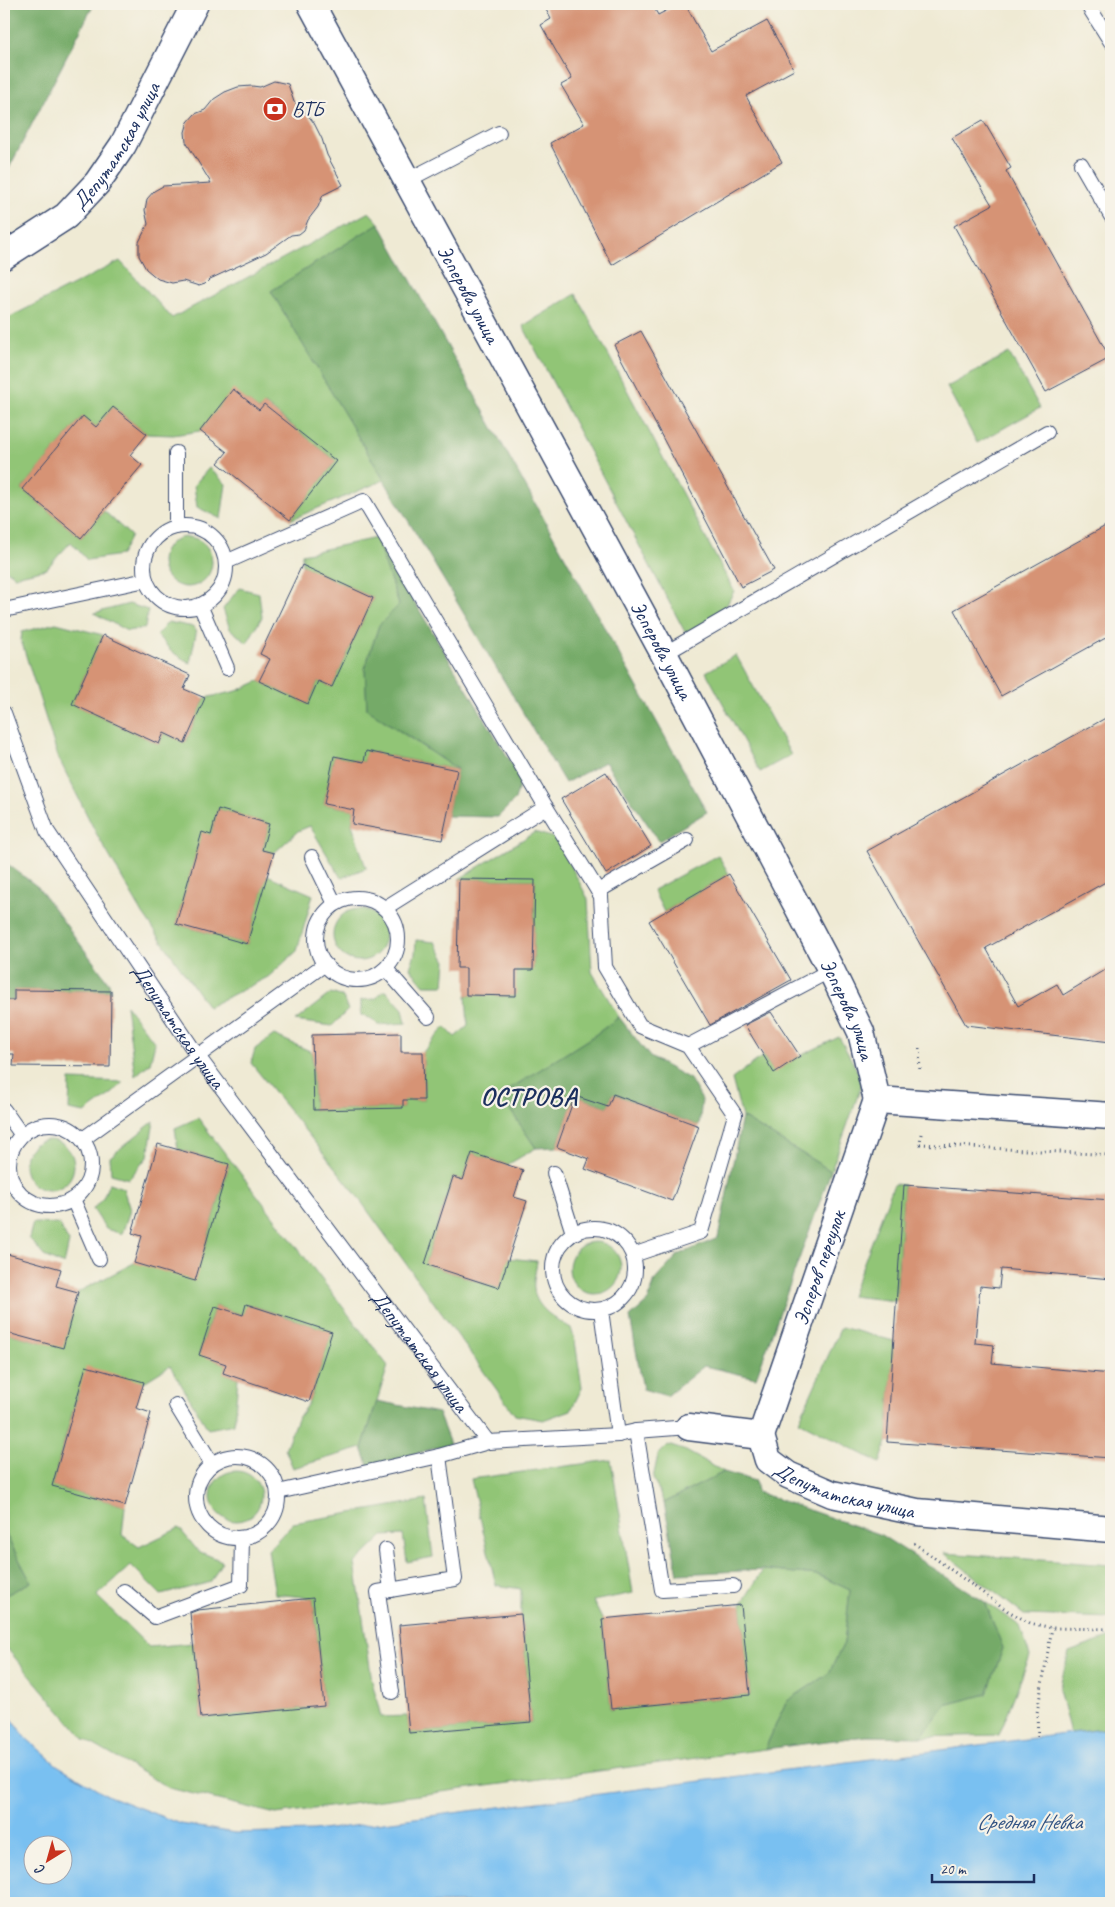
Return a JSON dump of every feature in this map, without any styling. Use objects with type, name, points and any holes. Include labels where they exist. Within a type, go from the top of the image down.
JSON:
[{"type":"street","name":"Депутатская улица","points":[[4,256],[66,216],[97,183],[123,145],[195,4]]},
{"type":"street","name":"Эсперова улица","points":[[310,4],[408,180],[664,654],[831,970],[861,1032],[877,1100]]},
{"type":"street","points":[[877,1100],[1111,1116]]},
{"type":"street","name":"Эсперов переулок","points":[[761,1436],[877,1100]]},
{"type":"street","name":"Депутатская улица","points":[[689,1427],[761,1436],[768,1460],[788,1475],[832,1494],[917,1512],[1111,1528]]},
{"type":"lane","points":[[1088,4],[1111,42]]},
{"type":"lane","points":[[408,180],[499,133]]},
{"type":"lane","points":[[1081,164],[1111,215]]},
{"type":"lane","points":[[664,654],[1047,432]]},
{"type":"lane","points":[[176,454],[176,527]]},
{"type":"lane","points":[[226,562],[364,501],[601,896],[605,967],[640,1026],[688,1046],[735,1115],[701,1232],[633,1255]]},
{"type":"lane","points":[[190,526],[203,530],[214,538],[222,549],[226,562],[226,576],[212,598],[200,605],[188,608],[174,607],[152,592],[146,580],[144,567],[146,553],[153,541],[163,532],[176,527],[190,526]]},
{"type":"lane","points":[[4,610],[146,580]]},
{"type":"lane","points":[[200,605],[227,668]]},
{"type":"lane","name":"Депутатская улица","points":[[4,713],[47,831],[197,1055],[488,1442],[618,1435],[636,1431],[689,1427]]},
{"type":"lane","points":[[385,908],[546,807]]},
{"type":"lane","points":[[598,891],[687,840]]},
{"type":"lane","points":[[312,857],[334,904]]},
{"type":"lane","points":[[360,898],[374,901],[385,908],[394,919],[398,932],[398,946],[394,958],[386,969],[367,979],[347,979],[334,974],[325,964],[318,952],[316,939],[318,926],[324,914],[334,904],[347,899],[360,898]]},
{"type":"lane","points":[[83,1139],[325,964]]},
{"type":"lane","points":[[386,969],[428,1017]]},
{"type":"lane","points":[[688,1046],[831,970]]},
{"type":"lane","points":[[4,1110],[21,1134]]},
{"type":"lane","points":[[46,1123],[60,1124],[72,1130],[83,1139],[89,1151],[91,1164],[89,1178],[83,1190],[73,1199],[60,1205],[47,1206],[28,1199],[14,1185],[9,1172],[9,1158],[13,1145],[21,1134],[33,1127],[46,1123]]},
{"type":"lane","points":[[554,1174],[573,1233]]},
{"type":"lane","points":[[73,1199],[99,1259]]},
{"type":"lane","points":[[587,1228],[601,1228],[615,1233],[626,1242],[633,1255],[634,1279],[630,1290],[612,1307],[601,1310],[586,1310],[573,1305],[562,1295],[555,1283],[552,1269],[555,1255],[562,1242],[573,1233],[587,1228]]},
{"type":"lane","points":[[601,1310],[618,1435]]},
{"type":"lane","points":[[176,1405],[212,1464]]},
{"type":"lane","points":[[636,1431],[662,1590],[733,1586]]},
{"type":"lane","points":[[278,1492],[439,1456],[488,1442]]},
{"type":"lane","points":[[239,1456],[253,1459],[265,1467],[274,1478],[278,1492],[277,1505],[269,1522],[254,1535],[242,1538],[228,1538],[216,1533],[206,1525],[199,1514],[195,1502],[196,1488],[202,1474],[212,1464],[224,1458],[239,1456]]},
{"type":"lane","points":[[392,1692],[378,1592],[455,1579],[439,1456]]},
{"type":"lane","points":[[124,1591],[155,1617],[241,1585],[242,1538]]},
{"type":"lane","points":[[386,1550],[391,1590]]},
{"type":"path","points":[[912,1542],[1008,1610],[1030,1623],[1052,1628],[1111,1628]]},
{"type":"path","points":[[1038,1737],[1037,1713],[1052,1628]]},
{"type":"green space","points":[[4,4],[94,4],[4,178]]},
{"type":"green space","points":[[369,212],[379,223],[271,291],[384,480],[290,520],[336,461],[265,404],[259,410],[233,390],[200,431],[173,435],[147,434],[113,407],[96,427],[83,416],[22,489],[81,538],[104,511],[131,536],[121,555],[87,560],[71,542],[46,569],[15,576],[4,568],[4,320],[120,261],[172,318]]},
{"type":"green space","points":[[379,223],[707,812],[659,841],[605,762],[565,783],[271,291]]},
{"type":"green space","points":[[576,294],[734,591],[722,614],[686,634],[523,326]]},
{"type":"green space","points":[[1009,353],[1040,408],[977,443],[947,387]]},
{"type":"green space","points":[[209,468],[226,484],[221,519],[197,507],[194,485]]},
{"type":"green space","points":[[182,537],[192,537],[205,544],[212,557],[212,567],[205,580],[192,587],[182,587],[173,583],[166,576],[162,567],[162,557],[166,548],[173,541]]},
{"type":"green space","points":[[376,538],[399,605],[379,625],[365,668],[367,709],[457,770],[367,751],[364,762],[334,756],[324,804],[354,810],[352,824],[366,868],[341,878],[310,826],[298,831],[274,853],[262,850],[269,824],[218,809],[211,835],[202,833],[176,924],[247,944],[267,875],[313,895],[297,951],[268,977],[208,1007],[143,914],[96,833],[58,757],[21,640],[22,632],[56,623],[103,635],[72,704],[159,744],[164,733],[185,743],[205,698],[237,691],[259,681],[308,704],[318,681],[332,687],[373,598],[302,565],[302,554]]},
{"type":"green space","points":[[376,538],[521,779],[515,800],[498,817],[447,816],[457,769],[367,709],[365,668],[379,625],[399,605]]},
{"type":"green space","points":[[239,588],[259,593],[262,617],[247,643],[230,629],[223,609]]},
{"type":"green space","points":[[129,604],[148,610],[145,628],[127,631],[94,613]]},
{"type":"green space","points":[[168,622],[194,627],[196,634],[190,663],[172,652],[157,635]]},
{"type":"green space","points":[[736,655],[791,755],[760,772],[706,672]]},
{"type":"green space","points":[[535,832],[557,839],[588,899],[592,972],[619,1017],[595,1035],[500,1095],[536,1148],[507,1165],[472,1153],[463,1180],[453,1177],[425,1264],[498,1288],[508,1258],[537,1261],[534,1283],[536,1296],[548,1313],[571,1328],[575,1341],[582,1388],[571,1410],[543,1420],[515,1415],[352,1189],[251,1063],[255,1049],[274,1035],[312,1052],[314,1110],[403,1108],[403,1100],[424,1100],[423,1052],[445,1027],[455,1037],[468,1026],[466,995],[515,996],[516,970],[533,969],[535,880],[459,879]]},
{"type":"green space","points":[[718,855],[729,874],[664,912],[653,890]]},
{"type":"green space","points":[[6,863],[38,887],[109,983],[111,991],[14,990],[14,1000],[4,1000],[4,864]]},
{"type":"green space","points":[[359,909],[369,911],[377,917],[383,925],[385,935],[383,945],[377,953],[369,959],[359,961],[349,959],[341,953],[335,945],[333,935],[335,925],[341,917],[349,911]]},
{"type":"green space","points":[[416,940],[435,942],[446,961],[444,985],[424,985],[410,968],[415,954]]},
{"type":"green space","points":[[385,990],[403,1009],[406,1023],[378,1025],[372,1019],[361,1015],[361,1000],[375,999]]},
{"type":"green space","points":[[331,993],[343,997],[348,1010],[332,1026],[295,1021]]},
{"type":"green space","points":[[126,1005],[155,1043],[150,1063],[135,1076]]},
{"type":"green space","points":[[619,1017],[650,1057],[690,1079],[702,1100],[699,1126],[613,1094],[608,1107],[575,1096],[557,1147],[536,1148],[500,1095],[595,1035]]},
{"type":"green space","points":[[839,1037],[863,1081],[831,1171],[742,1117],[732,1079],[763,1056],[774,1072],[800,1056]]},
{"type":"green space","points":[[70,1080],[123,1082],[114,1092],[85,1113],[69,1110]]},
{"type":"green space","points":[[742,1117],[831,1171],[756,1378],[704,1366],[667,1396],[643,1389],[630,1317],[648,1301],[655,1280],[678,1255],[718,1238]]},
{"type":"green space","points":[[198,1118],[388,1366],[362,1448],[293,1468],[285,1449],[296,1421],[309,1402],[332,1332],[247,1304],[243,1315],[215,1306],[199,1354],[226,1364],[224,1373],[238,1378],[234,1424],[208,1429],[170,1366],[144,1382],[78,1392],[52,1486],[125,1506],[122,1535],[139,1547],[179,1528],[198,1551],[222,1561],[211,1582],[161,1595],[131,1565],[97,1596],[149,1647],[193,1643],[201,1718],[324,1706],[313,1598],[275,1594],[268,1550],[293,1523],[426,1500],[433,1557],[407,1562],[403,1535],[383,1536],[355,1563],[372,1681],[381,1717],[407,1716],[410,1733],[531,1722],[521,1614],[521,1589],[496,1585],[471,1479],[611,1460],[633,1593],[593,1601],[602,1619],[611,1709],[750,1695],[741,1605],[763,1570],[818,1575],[850,1590],[844,1643],[829,1673],[786,1702],[765,1749],[276,1814],[169,1788],[84,1739],[4,1645],[4,1596],[31,1582],[4,1531],[4,1332],[40,1342],[65,1339],[78,1292],[134,1263],[203,1254],[229,1165],[178,1149],[175,1128]]},
{"type":"green space","points":[[154,1121],[148,1156],[129,1179],[111,1174],[110,1157]]},
{"type":"green space","points":[[44,1140],[54,1140],[67,1147],[74,1160],[74,1170],[67,1183],[54,1190],[44,1190],[35,1186],[28,1179],[24,1170],[24,1160],[28,1151],[35,1144]]},
{"type":"green space","points":[[109,1183],[123,1188],[130,1210],[122,1234],[106,1229],[93,1209],[103,1198]]},
{"type":"green space","points":[[894,1184],[904,1185],[896,1301],[851,1296]]},
{"type":"green space","points":[[33,1223],[59,1224],[69,1242],[64,1265],[44,1256],[29,1238]]},
{"type":"green space","points":[[590,1242],[600,1242],[610,1246],[617,1253],[621,1268],[617,1283],[610,1290],[600,1294],[590,1294],[580,1290],[573,1283],[569,1273],[569,1263],[573,1253],[580,1246]]},
{"type":"green space","points":[[841,1327],[894,1341],[887,1442],[880,1463],[799,1421]]},
{"type":"green space","points":[[377,1401],[438,1413],[450,1444],[369,1467],[362,1448]]},
{"type":"green space","points":[[668,1445],[686,1451],[724,1472],[664,1503],[653,1478],[658,1455]]},
{"type":"green space","points":[[231,1471],[241,1471],[254,1478],[261,1491],[261,1501],[254,1514],[241,1521],[231,1521],[222,1517],[215,1510],[211,1501],[211,1491],[215,1482],[222,1475]]},
{"type":"green space","points":[[724,1472],[755,1481],[757,1492],[881,1535],[985,1602],[1003,1648],[987,1694],[945,1705],[921,1737],[866,1736],[765,1749],[786,1702],[829,1673],[844,1643],[850,1590],[818,1575],[763,1570],[678,1574],[664,1503]]},
{"type":"green space","points":[[4,1531],[31,1582],[4,1596]]},
{"type":"green space","points":[[944,1553],[1111,1565],[1111,1618],[1024,1615]]},
{"type":"green space","points":[[985,1602],[1020,1626],[1030,1656],[999,1735],[921,1737],[945,1705],[987,1694],[1003,1648]]},
{"type":"green space","points":[[1111,1637],[1111,1728],[1070,1733],[1059,1690],[1069,1652]]},
{"type":"water","name":"Средняя Невка","points":[[4,1708],[27,1739],[57,1765],[109,1796],[181,1824],[235,1833],[314,1831],[1111,1728],[1111,1903],[4,1903]]},
{"type":"building","points":[[543,4],[652,4],[658,15],[679,4],[685,4],[711,51],[767,21],[794,70],[746,96],[782,162],[612,265],[550,143],[584,124],[561,85],[572,79],[541,25],[551,19]]},
{"type":"building","points":[[274,81],[288,84],[294,102],[304,110],[314,123],[327,155],[343,185],[323,195],[304,230],[299,234],[291,235],[266,253],[210,279],[205,284],[199,286],[183,281],[172,283],[158,279],[146,269],[139,256],[139,242],[148,224],[145,210],[147,199],[154,191],[163,186],[211,183],[186,142],[185,132],[188,122],[195,114],[205,110],[214,99],[225,92],[238,87],[260,87]]},
{"type":"building","points":[[983,120],[1011,168],[1006,171],[1110,358],[1046,392],[954,226],[992,205],[952,138]]},
{"type":"building","points":[[641,331],[774,570],[741,587],[614,345]]},
{"type":"building","points":[[233,389],[259,410],[264,404],[336,461],[290,520],[218,463],[227,452],[200,431]]},
{"type":"building","points":[[113,407],[147,434],[130,455],[142,465],[81,538],[22,489],[83,416],[96,427]]},
{"type":"building","points":[[1111,523],[1111,635],[1001,696],[954,610]]},
{"type":"building","points":[[302,565],[373,598],[332,687],[318,681],[308,704],[259,681],[270,659],[260,654]]},
{"type":"building","points":[[103,635],[190,675],[184,689],[205,698],[185,743],[164,733],[159,744],[72,704]]},
{"type":"building","points":[[1111,715],[1111,879],[986,948],[1018,1006],[1057,984],[1063,995],[1111,966],[1111,1042],[966,1025],[867,851]]},
{"type":"building","points":[[366,751],[457,770],[442,840],[352,824],[354,810],[324,804],[334,756],[364,762]]},
{"type":"building","points":[[606,772],[651,846],[606,874],[561,799]]},
{"type":"building","points":[[218,809],[269,824],[262,850],[274,853],[247,944],[176,924],[202,832],[211,835]]},
{"type":"building","points":[[729,874],[791,980],[710,1025],[649,921]]},
{"type":"building","points":[[459,879],[535,880],[533,970],[516,970],[516,996],[466,995],[466,968],[457,968]]},
{"type":"building","points":[[14,990],[111,991],[110,1067],[13,1066],[14,1054],[4,1054],[4,1000],[14,1000]]},
{"type":"building","points":[[771,1012],[800,1056],[774,1073],[745,1025]]},
{"type":"building","points":[[401,1033],[401,1052],[423,1052],[424,1100],[403,1100],[403,1108],[314,1110],[312,1035]]},
{"type":"building","points":[[613,1094],[699,1126],[672,1201],[585,1169],[589,1159],[557,1147],[575,1096],[608,1107]]},
{"type":"building","points":[[158,1144],[229,1164],[195,1281],[134,1263],[142,1236],[132,1233]]},
{"type":"building","points":[[472,1153],[523,1170],[514,1197],[527,1201],[499,1288],[425,1264],[453,1177],[463,1180]]},
{"type":"building","points":[[904,1185],[1111,1200],[1111,1279],[1001,1269],[999,1288],[980,1286],[975,1343],[994,1345],[992,1363],[1111,1374],[1111,1458],[887,1442]]},
{"type":"building","points":[[4,1253],[61,1269],[56,1286],[78,1292],[63,1348],[4,1332]]},
{"type":"building","points":[[246,1304],[332,1332],[309,1402],[223,1373],[226,1364],[199,1355],[215,1306],[243,1315]]},
{"type":"building","points":[[86,1366],[144,1382],[136,1408],[151,1413],[125,1506],[52,1486]]},
{"type":"building","points":[[313,1598],[324,1706],[201,1718],[190,1613],[198,1610]]},
{"type":"building","points":[[741,1605],[750,1695],[611,1709],[602,1619]]},
{"type":"building","points":[[521,1614],[531,1722],[409,1733],[399,1625]]},
{"type":"place","name":"ВТБ","points":[[275,109]]},
{"type":"district","name":"ОСТРОВА","points":[[529,1096]]}]
